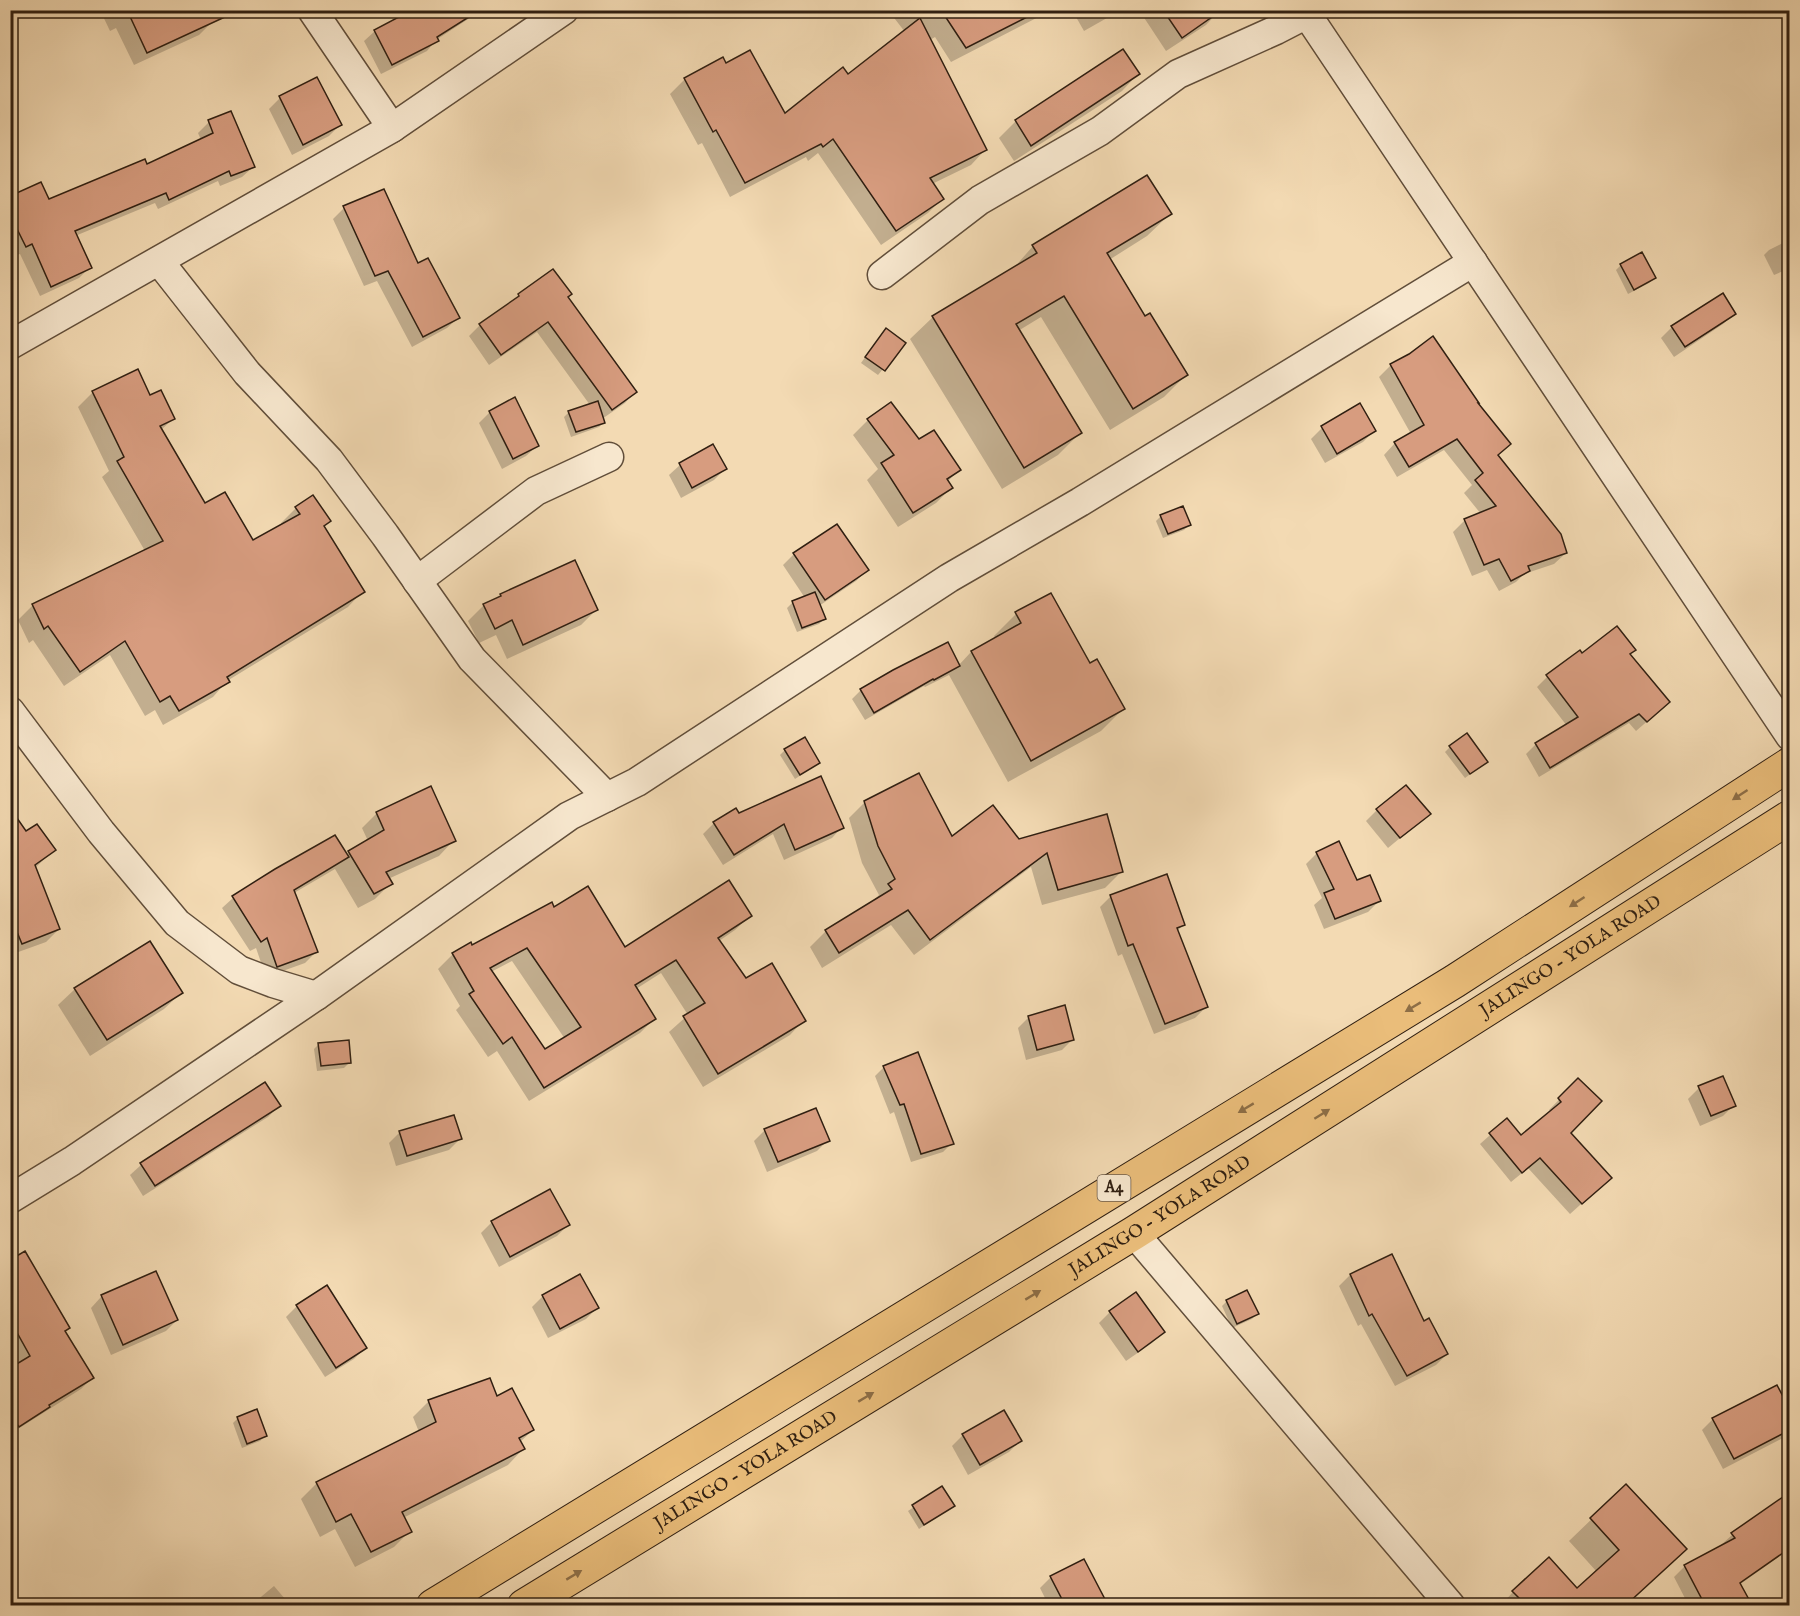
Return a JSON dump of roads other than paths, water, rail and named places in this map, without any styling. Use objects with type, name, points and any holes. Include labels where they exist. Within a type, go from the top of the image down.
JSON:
[{"type":"highway","name":"A4","points":[[433,1605],[1455,981],[1790,764]]},
{"type":"highway","name":"JALINGO - YOLA ROAD","points":[[524,1605],[1134,1233],[1790,817]]},
{"type":"street","points":[[312,10],[392,128]]},
{"type":"street","points":[[10,345],[392,128],[564,10]]},
{"type":"street","points":[[882,275],[980,200],[1100,131],[1178,74],[1276,30],[1305,12],[1790,735]]},
{"type":"street","points":[[159,261],[247,373],[328,460],[472,659],[607,796]]},
{"type":"street","points":[[10,1199],[72,1161],[316,996],[569,816],[637,782],[949,578],[1080,502],[1473,262]]},
{"type":"street","points":[[417,581],[536,491],[609,457]]},
{"type":"street","points":[[10,711],[101,831],[177,923],[239,970],[316,996]]},
{"type":"street","points":[[1134,1233],[1451,1605]]}]
